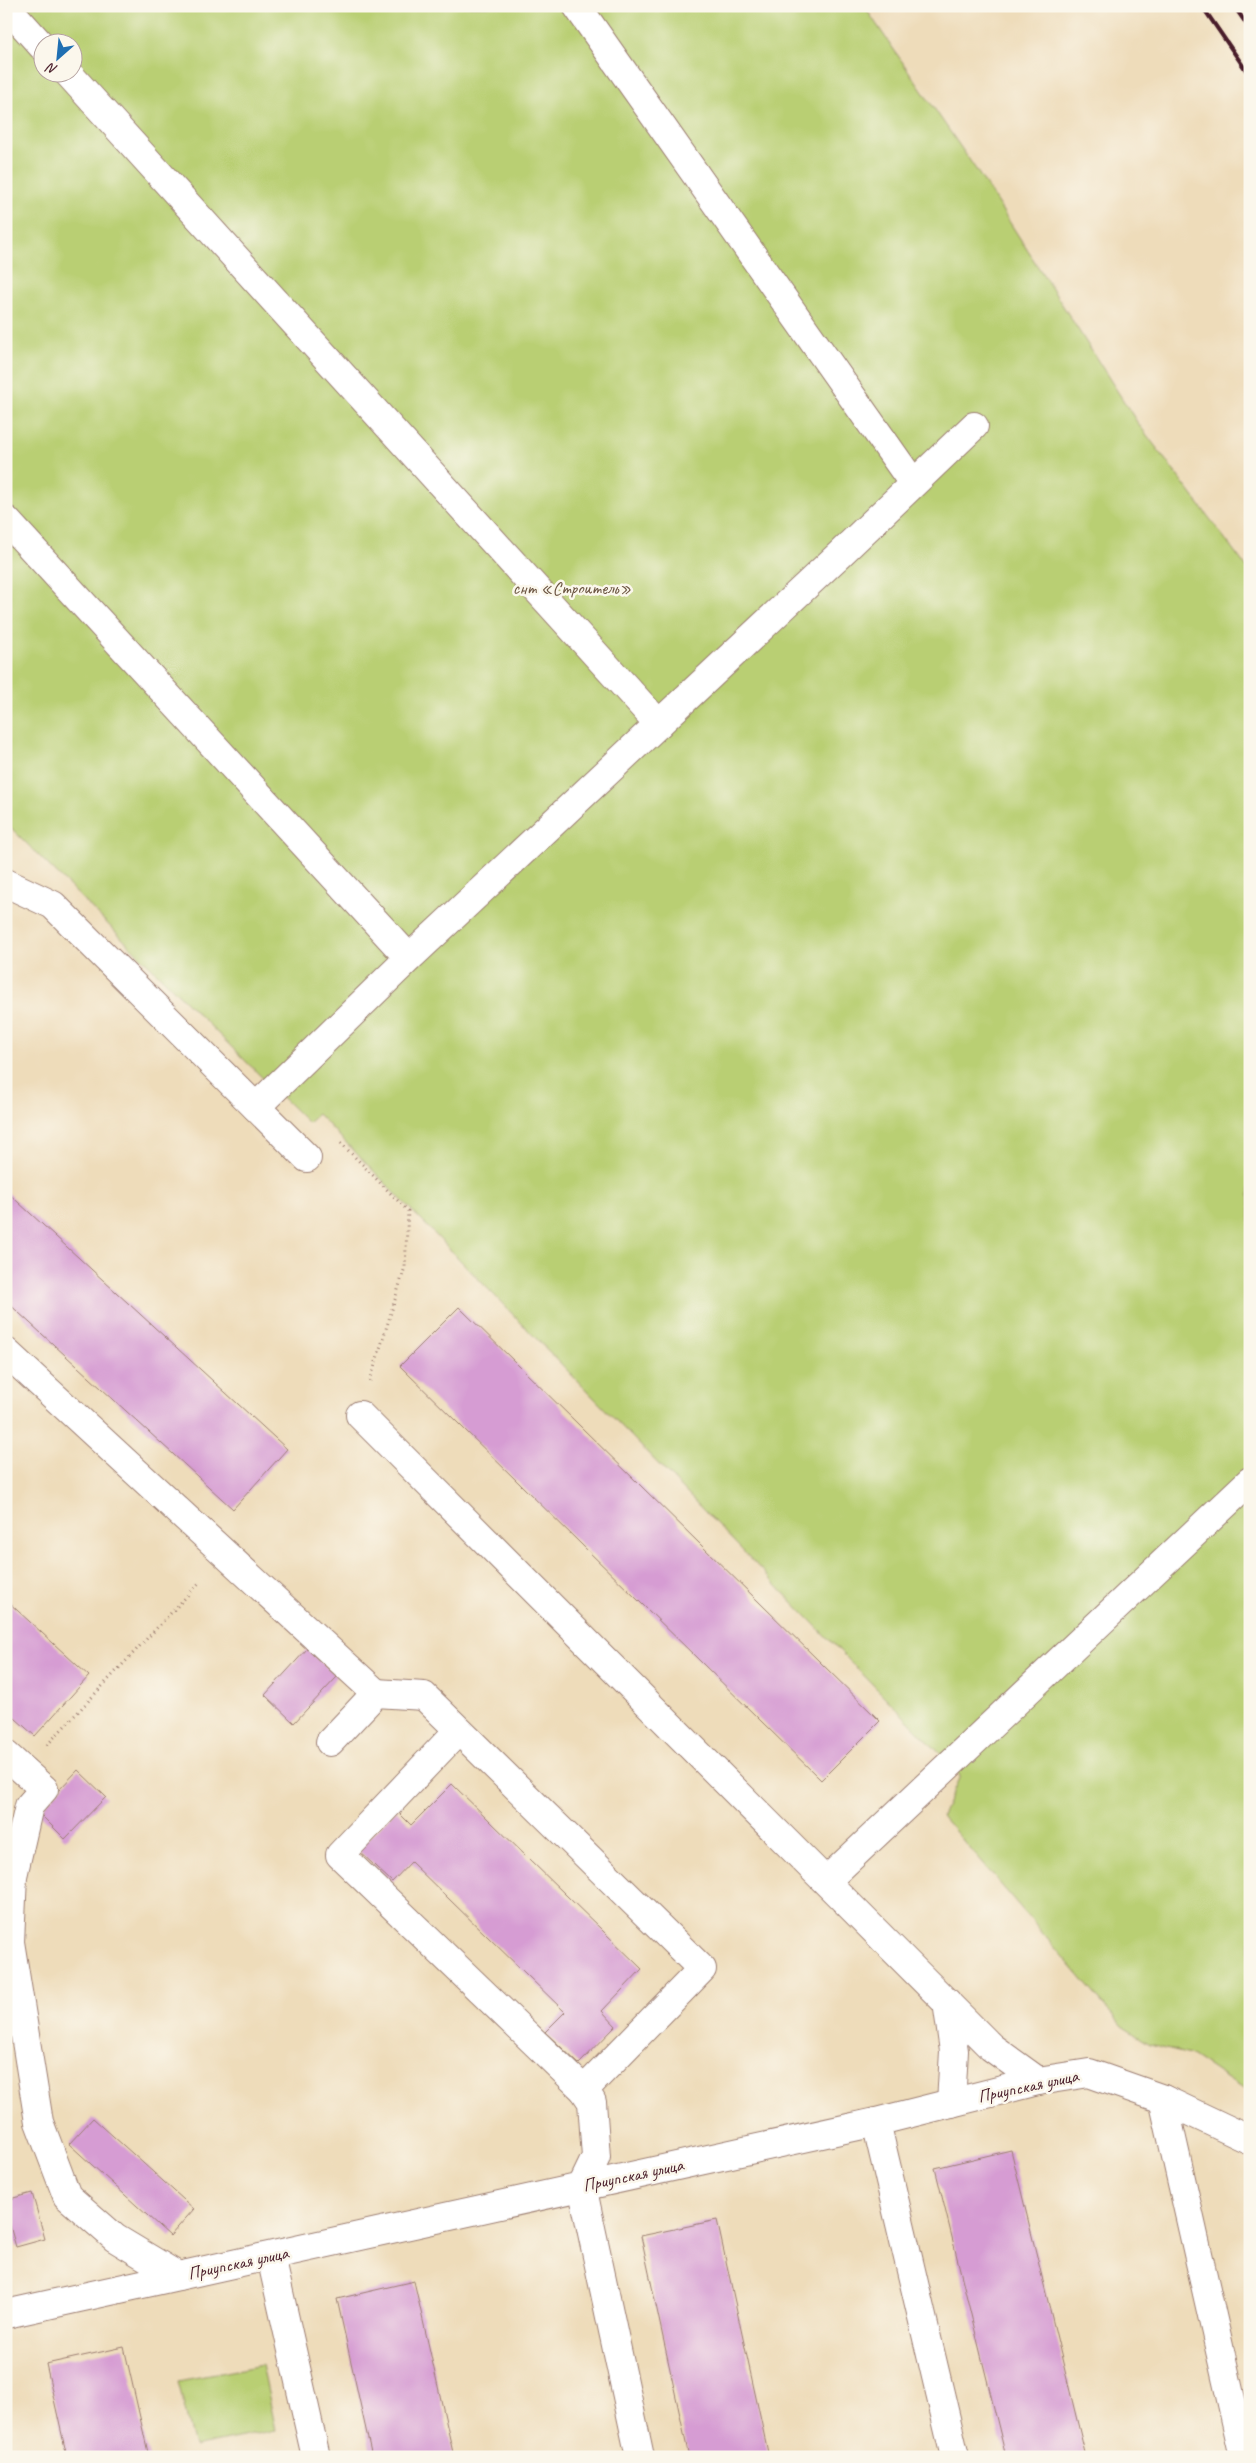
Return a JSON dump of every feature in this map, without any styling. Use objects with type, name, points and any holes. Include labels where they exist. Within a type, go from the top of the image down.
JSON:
[{"type":"street","points":[[6,6],[32,35]]},
{"type":"street","points":[[577,6],[913,483]]},
{"type":"street","points":[[75,82],[659,724]]},
{"type":"street","points":[[256,1108],[409,958],[974,426]]},
{"type":"street","points":[[6,520],[409,958]]},
{"type":"street","points":[[6,883],[53,905],[307,1158]]},
{"type":"street","points":[[6,1352],[376,1693],[424,1696],[702,1969],[584,2090]]},
{"type":"street","points":[[360,1415],[991,2047],[1038,2081]]},
{"type":"street","points":[[826,1881],[1250,1481]]},
{"type":"street","points":[[330,1742],[376,1693]]},
{"type":"street","points":[[458,1731],[340,1855],[584,2090],[592,2102],[596,2158],[582,2186],[640,2457]]},
{"type":"street","points":[[15,1762],[44,1790],[29,1806],[13,1876],[10,1942],[39,2122],[67,2196],[115,2238],[178,2276]]},
{"type":"street","points":[[947,2002],[954,2051],[951,2103]]},
{"type":"street","name":"Приупская улица","points":[[6,2314],[876,2122],[1038,2081],[1089,2074],[1163,2099],[1250,2140]]},
{"type":"street","points":[[1163,2099],[1244,2457]]},
{"type":"street","points":[[876,2122],[956,2457]]},
{"type":"street","points":[[271,2257],[316,2457]]},
{"type":"path","points":[[307,1158],[332,1134],[408,1211],[405,1267],[360,1415]]},
{"type":"path","points":[[15,1762],[227,1554]]},
{"type":"green space","name":"снт «Строитель»","points":[[6,6],[864,6],[977,171],[1137,422],[1250,572],[1250,2094],[1190,2054],[1150,2044],[1122,2026],[942,1816],[960,1776],[951,1765],[318,1114],[308,1123],[6,823]]},
{"type":"green space","points":[[262,2365],[276,2430],[194,2447],[178,2381]]},
{"type":"building","points":[[6,1191],[287,1449],[233,1509],[6,1301]]},
{"type":"building","points":[[459,1307],[880,1721],[821,1780],[400,1366]]},
{"type":"building","points":[[6,1600],[89,1676],[35,1736],[6,1710]]},
{"type":"building","points":[[307,1649],[337,1677],[294,1723],[265,1695]]},
{"type":"building","points":[[78,1770],[106,1797],[65,1839],[38,1812]]},
{"type":"building","points":[[452,1784],[642,1969],[602,2011],[616,2026],[579,2064],[545,2032],[565,2012],[411,1862],[392,1882],[358,1850],[396,1810],[411,1825]]},
{"type":"building","points":[[93,2118],[194,2209],[170,2236],[69,2144]]},
{"type":"building","points":[[1011,2150],[1086,2457],[1006,2457],[935,2168]]},
{"type":"building","points":[[32,2193],[45,2239],[16,2247],[6,2212],[6,2200]]},
{"type":"building","points":[[717,2220],[769,2457],[689,2457],[641,2236]]},
{"type":"building","points":[[414,2281],[454,2457],[372,2457],[337,2299]]},
{"type":"building","points":[[124,2347],[149,2457],[67,2457],[46,2364]]},
{"type":"railway","points":[[1202,6],[1250,76]]},
{"type":"railway","points":[[1234,6],[1250,29]]}]
